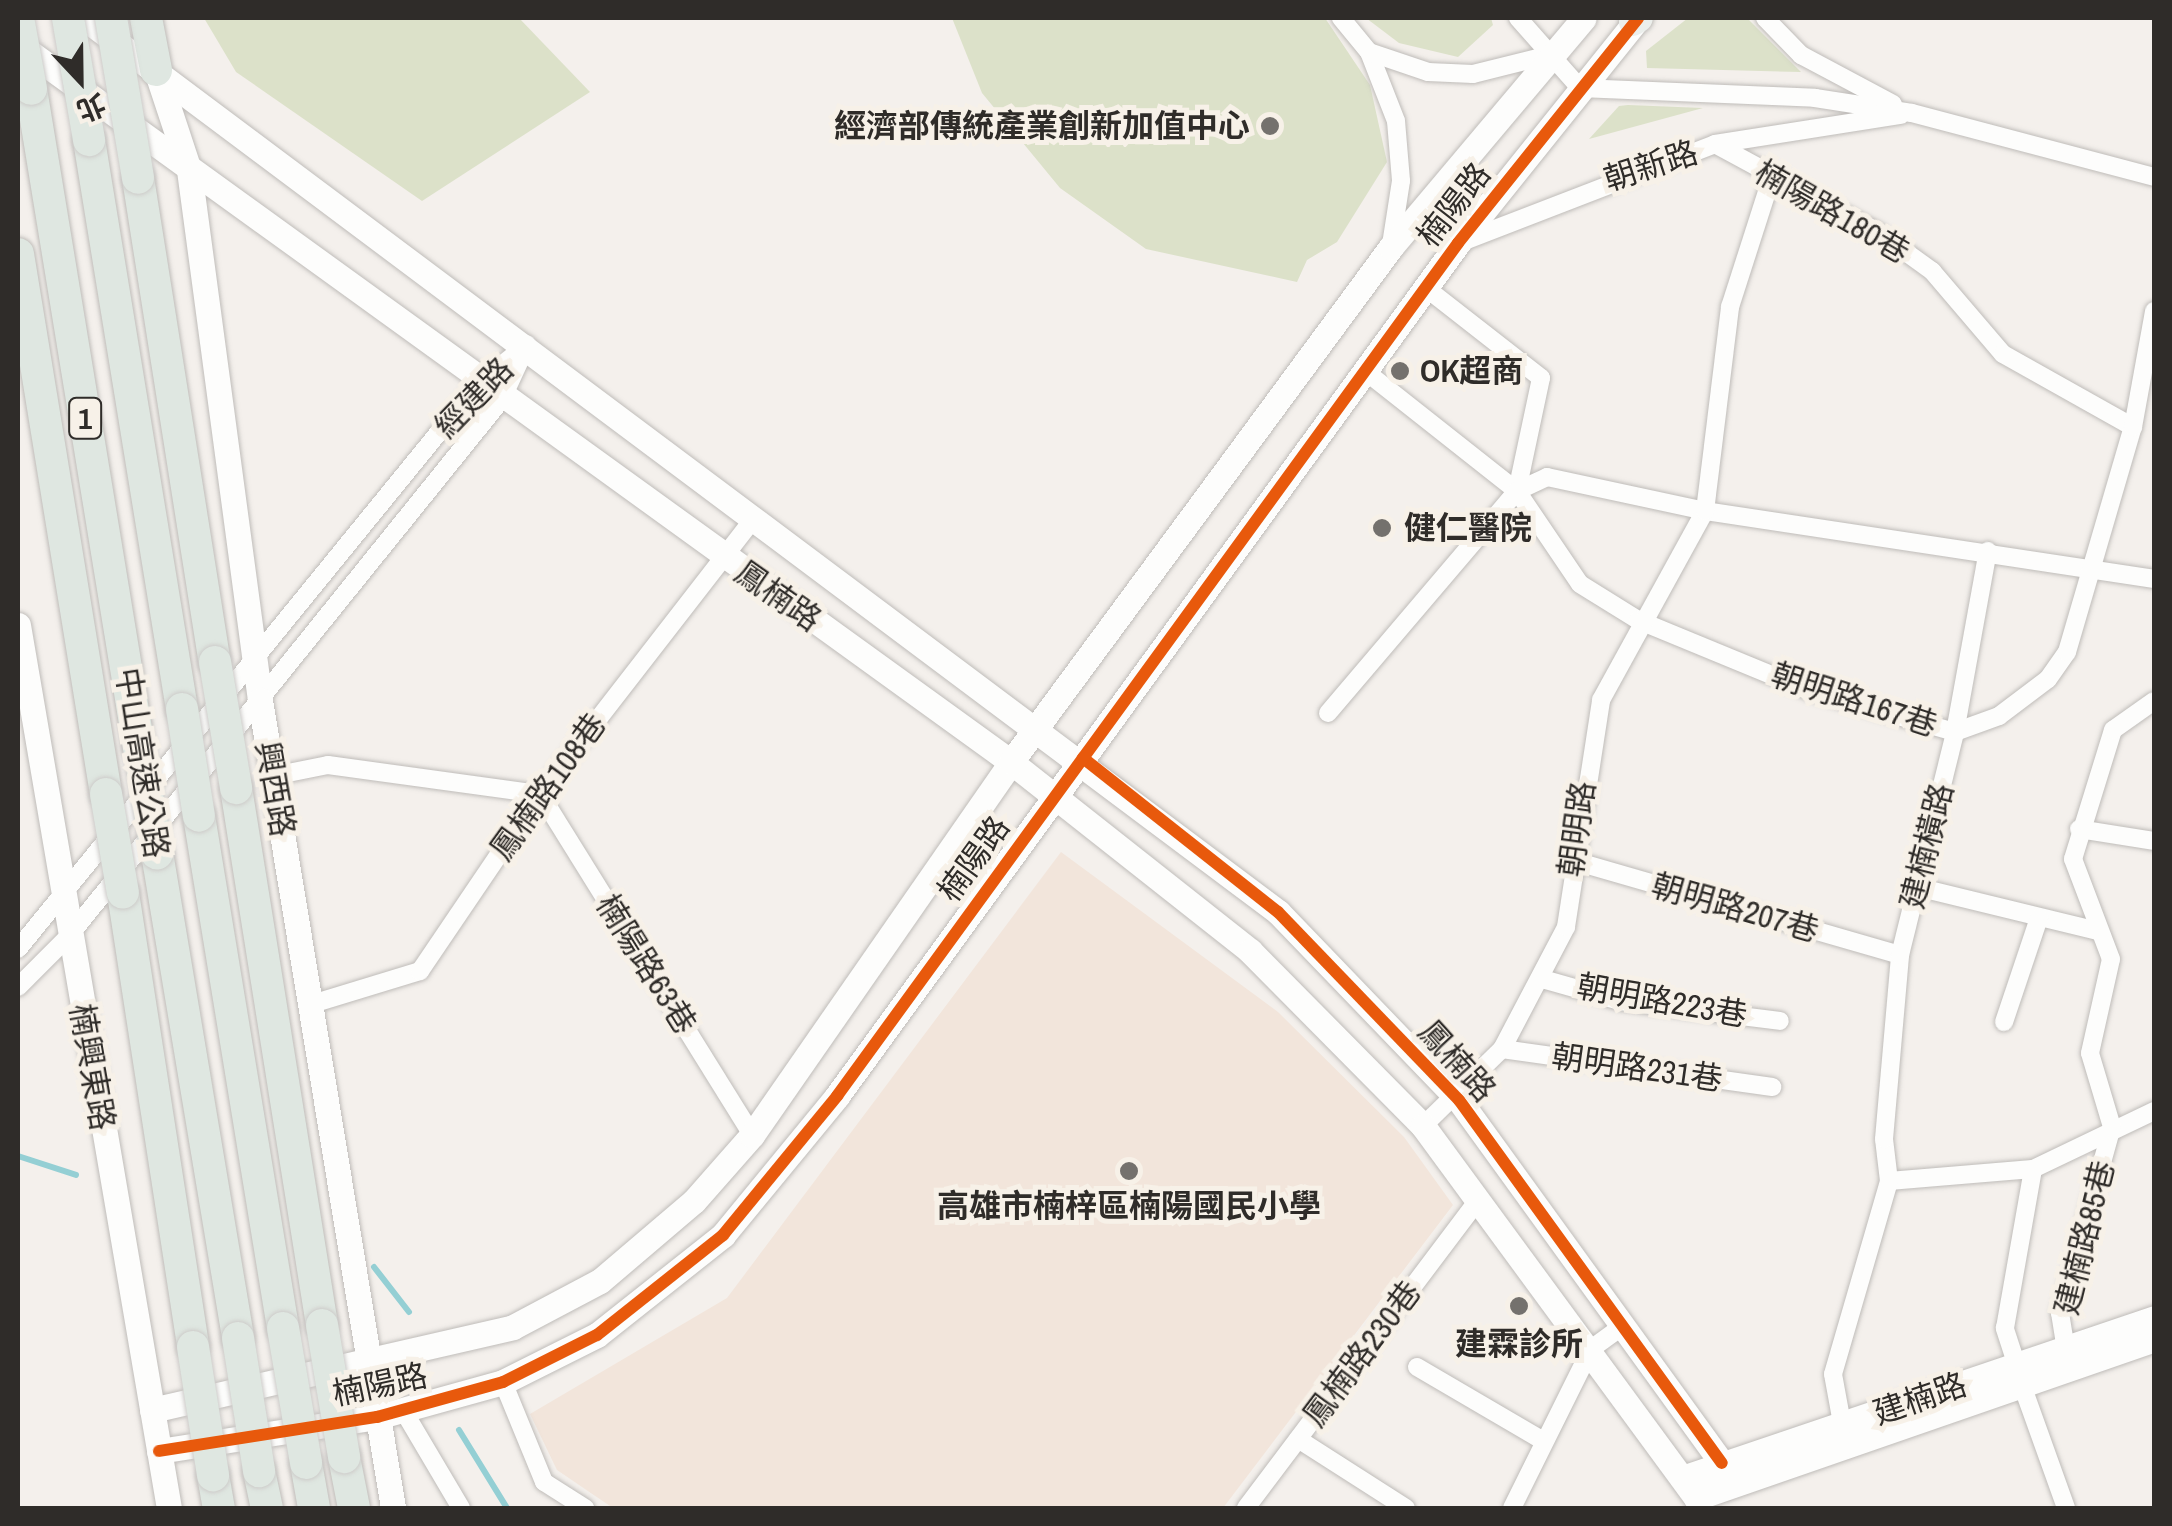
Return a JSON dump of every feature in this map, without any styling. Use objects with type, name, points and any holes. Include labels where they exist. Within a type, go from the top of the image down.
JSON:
[{"type":"highway","name":"中山高速公路","points":[[18,18],[266,1508]]},
{"type":"highway","name":"中山高速公路","points":[[68,18],[314,1508]]},
{"type":"highway","points":[[111,18],[354,1508]]},
{"type":"highway","points":[[146,18],[156,70]]},
{"type":"highway","points":[[18,254],[123,893],[218,1508]]},
{"type":"street","name":"鳳楠路","points":[[84,18],[527,345],[753,519],[1083,758],[1278,912],[1459,1100],[1624,1325],[1727,1485]]},
{"type":"street","points":[[1341,18],[1369,52],[1400,146],[1390,246]]},
{"type":"street","points":[[1518,18],[1580,88]]},
{"type":"street","name":"楠陽路","points":[[152,1410],[368,1366],[513,1327],[600,1281],[694,1202],[752,1134],[1011,762],[1390,246],[1549,54],[1584,18]]},
{"type":"street","name":"朝新路","points":[[1765,18],[1801,56],[1912,113]]},
{"type":"street","name":"楠陽路","points":[[159,1451],[390,1413],[503,1382],[597,1335],[722,1235],[836,1096],[1458,243],[1637,19]]},
{"type":"street","name":"鳳楠路","points":[[18,44],[502,400],[1011,762],[1250,950],[1423,1126],[1591,1349],[1692,1494]]},
{"type":"street","points":[[1369,52],[1428,72],[1473,74],[1549,54]]},
{"type":"street","name":"興西路","points":[[156,70],[189,170],[260,700],[368,1366],[390,1413],[393,1508]]},
{"type":"street","name":"朝新路","points":[[1580,88],[1815,98],[1912,113],[2154,177]]},
{"type":"street","name":"朝新路","points":[[1458,243],[1715,144],[1912,113]]},
{"type":"street","name":"楠陽路180巷","points":[[1715,144],[1932,271],[2015,363],[2133,426]]},
{"type":"street","name":"朝明路","points":[[1423,1126],[1459,1100],[1502,1049],[1546,980],[1566,926],[1571,860],[1601,700],[1638,620],[1706,511],[1730,307],[1772,176]]},
{"type":"street","points":[[1426,288],[1537,372],[1517,492]]},
{"type":"street","points":[[1955,732],[1998,716],[2048,679],[2095,568],[2133,426],[2154,311]]},
{"type":"street","name":"經建路","points":[[18,949],[63,903],[479,383],[527,345]]},
{"type":"street","name":"經建路","points":[[18,987],[69,936],[502,400],[527,345]]},
{"type":"street","points":[[1365,371],[1517,492]]},
{"type":"street","points":[[1328,714],[1517,492],[1546,477],[1706,511],[2154,579]]},
{"type":"street","name":"朝明路167巷","points":[[1517,492],[1558,562],[1638,620],[1810,691],[1955,732],[1988,551]]},
{"type":"street","name":"鳳楠路108巷","points":[[312,1004],[420,971],[540,794],[721,555],[753,519]]},
{"type":"street","name":"楠興東路","points":[[18,625],[169,1508]]},
{"type":"street","points":[[2112,1128],[2090,1053],[2112,959],[2097,930],[2073,858],[2113,730],[2154,701]]},
{"type":"street","name":"建楠橫路","points":[[1844,1435],[1833,1374],[1888,1181],[1884,1139],[1900,956],[1955,732]]},
{"type":"street","points":[[273,776],[328,765],[540,794]]},
{"type":"street","name":"楠陽路63巷","points":[[540,794],[752,1134]]},
{"type":"street","points":[[2079,829],[2154,841]]},
{"type":"street","name":"朝明路207巷","points":[[1571,860],[1900,956]]},
{"type":"street","points":[[1918,886],[2097,930]]},
{"type":"street","points":[[2004,1022],[2038,918]]},
{"type":"street","name":"朝明路223巷","points":[[1546,980],[1620,1000],[1780,1021]]},
{"type":"street","name":"朝明路231巷","points":[[1502,1049],[1772,1087]]},
{"type":"street","points":[[1888,1181],[2033,1169],[2154,1111]]},
{"type":"street","name":"建楠路85巷","points":[[2067,1359],[2060,1314],[2112,1128]]},
{"type":"street","points":[[2033,1169],[2005,1328],[2066,1508]]},
{"type":"street","name":"鳳楠路230巷","points":[[1246,1508],[1478,1200]]},
{"type":"street","name":"建楠路","points":[[1692,1494],[1727,1485],[1844,1435],[2067,1359],[2154,1318]]},
{"type":"street","points":[[1512,1508],[1542,1440],[1591,1349],[1624,1325]]},
{"type":"street","name":"建楠路","points":[[2067,1359],[2154,1339]]},
{"type":"street","points":[[1417,1368],[1542,1440]]},
{"type":"street","points":[[503,1382],[535,1468],[585,1508]]},
{"type":"street","points":[[390,1413],[461,1508]]},
{"type":"street","points":[[1298,1439],[1406,1508]]},
{"type":"shaded area","name":"高雄市楠梓區楠陽國民小學","points":[[1061,852],[1278,1012],[1404,1137],[1453,1205],[1223,1508],[613,1508],[557,1470],[530,1414],[727,1298]]},
{"type":"green space","points":[[204,18],[519,18],[590,92],[422,201],[236,72]]},
{"type":"green space","name":"經濟部傳統產業創新加值中心","points":[[952,18],[1325,18],[1370,85],[1387,162],[1337,242],[1307,260],[1297,282],[1146,249],[1060,188],[982,93]]},
{"type":"green space","points":[[1366,18],[1491,18],[1493,25],[1458,57],[1399,43]]},
{"type":"green space","points":[[1688,18],[1747,18],[1801,72],[1647,68],[1646,51]]},
{"type":"green space","points":[[1628,105],[1703,108],[1589,139],[1619,106]]},
{"type":"waterway","points":[[18,1156],[76,1175]]},
{"type":"waterway","points":[[374,1267],[409,1312]]},
{"type":"waterway","points":[[459,1430],[507,1508]]},
{"type":"cycle path","points":[[159,1451],[377,1417],[503,1382],[597,1335],[723,1235],[837,1096],[1458,243],[1638,18]]},
{"type":"cycle path","points":[[1083,758],[1278,912],[1459,1100],[1722,1463]]},
{"type":"place","name":"經濟部傳統產業創新加值中心","points":[[1270,126]]},
{"type":"place","name":"OK超商","points":[[1400,371]]},
{"type":"place","name":"健仁醫院","points":[[1382,528]]},
{"type":"place","name":"高雄市楠梓區楠陽國民小學","points":[[1129,1171]]},
{"type":"place","name":"建霖診所","points":[[1519,1306]]}]
